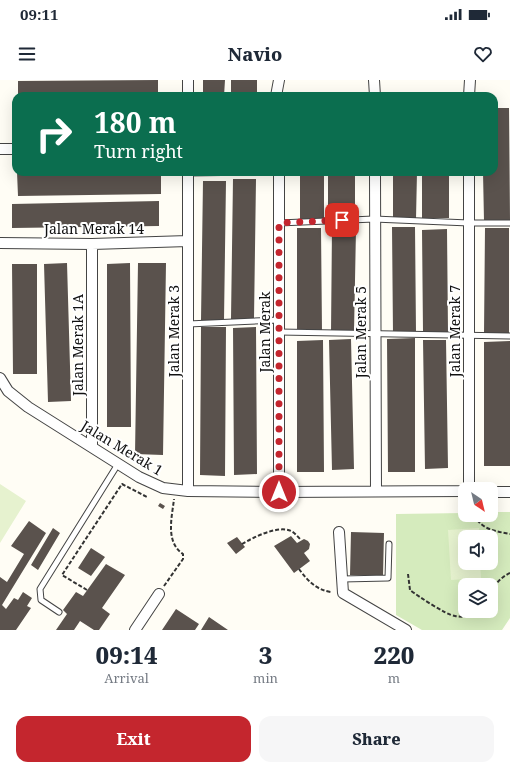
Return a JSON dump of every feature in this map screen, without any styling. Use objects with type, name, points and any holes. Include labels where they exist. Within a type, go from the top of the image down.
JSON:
[{"type":"street","points":[[188,80],[188,92]]},
{"type":"street","points":[[277,92],[279,80]]},
{"type":"street","points":[[374,80],[375,92]]},
{"type":"street","points":[[469,92],[470,80]]},
{"type":"street","points":[[0,149],[12,149]]},
{"type":"street","name":"Jalan Merak 3","points":[[188,176],[188,491]]},
{"type":"street","name":"Jalan Merak","points":[[279,176],[279,492]]},
{"type":"street","name":"Jalan Merak 5","points":[[374,176],[376,491]]},
{"type":"street","name":"Jalan Merak 7","points":[[469,176],[469,482]]},
{"type":"street","name":"Jalan Merak 14","points":[[0,243],[92,244],[188,241]]},
{"type":"street","name":"Jalan Merak 1A","points":[[92,244],[92,447]]},
{"type":"street","name":"Jalan Merak 1","points":[[0,378],[8,391],[22,403],[151,484],[175,490],[279,492],[458,491]]},
{"type":"street","points":[[498,492],[510,492]]},
{"type":"street","points":[[339,532],[343,593],[406,630]]},
{"type":"street","points":[[135,630],[159,594]]},
{"type":"lane","points":[[279,223],[374,219],[469,223],[510,223]]},
{"type":"lane","points":[[188,324],[279,320]]},
{"type":"lane","points":[[279,332],[510,336]]},
{"type":"lane","points":[[59,612],[41,600],[40,589],[118,464]]},
{"type":"lane","points":[[342,579],[388,578],[389,544]]},
{"type":"path","points":[[87,590],[62,575],[122,484],[147,497]]},
{"type":"path","points":[[159,594],[183,558],[183,554],[175,548],[172,540],[175,490]]},
{"type":"path","points":[[478,522],[485,528],[510,534]]},
{"type":"path","points":[[242,544],[263,534],[286,530],[292,531],[301,540]]},
{"type":"path","points":[[299,569],[305,578],[318,588],[331,592]]},
{"type":"path","points":[[498,581],[510,573]]},
{"type":"path","points":[[408,574],[410,590],[454,616],[458,616]]},
{"type":"green space","points":[[0,484],[26,501],[0,543]]},
{"type":"green space","points":[[498,512],[510,512],[510,618],[502,630],[422,630],[396,615],[396,514],[458,513],[458,522],[498,522]]},
{"type":"green space","points":[[479,528],[479,530],[458,530],[458,570],[480,570],[481,578],[458,578],[458,580],[451,580],[448,530]]},
{"type":"building","points":[[158,80],[158,92],[18,92],[18,81]]},
{"type":"building","points":[[203,80],[225,80],[224,92],[203,92]]},
{"type":"building","points":[[231,80],[257,80],[257,92],[231,92]]},
{"type":"building","points":[[498,108],[509,108],[510,220],[484,221],[483,176],[498,176]]},
{"type":"building","points":[[17,176],[161,176],[161,194],[18,196]]},
{"type":"building","points":[[300,176],[324,176],[324,219],[300,219]]},
{"type":"building","points":[[328,176],[355,176],[355,217],[328,218]]},
{"type":"building","points":[[393,176],[417,176],[416,219],[393,219]]},
{"type":"building","points":[[422,176],[449,176],[449,218],[422,218]]},
{"type":"building","points":[[233,179],[256,179],[254,319],[231,319]]},
{"type":"building","points":[[203,181],[226,181],[224,320],[201,320]]},
{"type":"building","points":[[159,201],[159,226],[12,228],[12,204]]},
{"type":"building","points":[[392,227],[415,227],[416,332],[393,333]]},
{"type":"building","points":[[297,228],[321,228],[322,332],[297,332]]},
{"type":"building","points":[[332,228],[356,229],[354,332],[331,332]]},
{"type":"building","points":[[485,228],[509,228],[509,334],[484,334]]},
{"type":"building","points":[[447,229],[448,332],[423,332],[422,230]]},
{"type":"building","points":[[67,263],[71,401],[48,402],[44,264]]},
{"type":"building","points":[[130,263],[131,427],[107,427],[107,264]]},
{"type":"building","points":[[138,263],[166,263],[163,455],[135,454]]},
{"type":"building","points":[[12,264],[37,264],[37,374],[13,374]]},
{"type":"building","points":[[201,327],[226,327],[225,476],[200,475]]},
{"type":"building","points":[[256,327],[257,474],[234,475],[233,328]]},
{"type":"building","points":[[415,338],[415,472],[388,472],[387,339]]},
{"type":"building","points":[[351,339],[354,469],[332,470],[329,340]]},
{"type":"building","points":[[323,340],[324,472],[297,472],[297,341]]},
{"type":"building","points":[[423,340],[446,340],[448,468],[425,469]]},
{"type":"building","points":[[510,341],[510,466],[484,466],[484,342]]},
{"type":"building","points":[[160,503],[165,506],[163,509],[158,506]]},
{"type":"building","points":[[29,521],[46,533],[2,605],[6,609],[14,598],[18,600],[23,592],[32,598],[27,606],[31,608],[16,630],[0,630],[0,577],[7,582],[24,554],[11,546]]},
{"type":"building","points":[[53,528],[60,533],[38,570],[31,565]]},
{"type":"building","points":[[351,532],[384,533],[383,576],[350,575]]},
{"type":"building","points":[[291,536],[297,543],[304,539],[310,544],[309,549],[304,553],[310,561],[294,573],[274,546]]},
{"type":"building","points":[[237,537],[245,547],[236,554],[227,543]]},
{"type":"building","points":[[91,548],[105,557],[91,576],[78,568]]},
{"type":"building","points":[[106,564],[125,575],[102,608],[110,614],[99,630],[94,630],[80,621],[74,630],[56,630],[67,614],[63,610],[76,592],[83,596]]},
{"type":"building","points":[[176,609],[199,624],[195,630],[162,630]]},
{"type":"building","points":[[209,617],[228,630],[201,630]]},
{"type":"route","points":[[279,492],[279,223],[342,220]]}]
